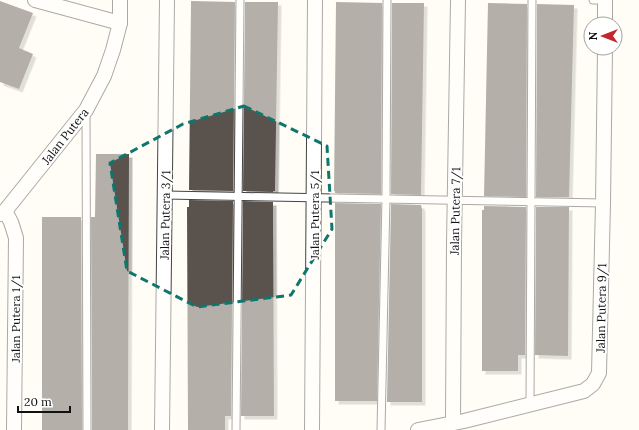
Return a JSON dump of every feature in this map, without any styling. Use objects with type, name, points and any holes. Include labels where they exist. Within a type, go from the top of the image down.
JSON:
[{"type":"street","points":[[36,0],[78,6],[120,23]]},
{"type":"street","name":"Jalan Putera","points":[[2,213],[86,110],[104,76],[113,50],[120,23],[120,0]]},
{"type":"street","name":"Jalan Putera 3/1","points":[[162,430],[167,0]]},
{"type":"street","name":"Jalan Putera 5/1","points":[[312,430],[315,0]]},
{"type":"street","name":"Jalan Putera 7/1","points":[[453,423],[458,0]]},
{"type":"street","points":[[605,0],[605,16]]},
{"type":"street","name":"Jalan Putera 9/1","points":[[418,430],[584,391],[593,384],[599,373],[605,56]]},
{"type":"street","name":"Jalan Putera 1/1","points":[[2,213],[10,222],[16,238],[14,430]]},
{"type":"lane","points":[[236,430],[240,0]]},
{"type":"lane","points":[[381,430],[386,198],[387,0]]},
{"type":"lane","points":[[530,404],[532,0]]},
{"type":"lane","points":[[593,0],[605,0]]},
{"type":"lane","points":[[86,110],[87,430]]},
{"type":"lane","points":[[165,195],[455,199],[603,203]]},
{"type":"highlighted area","points":[[244,106],[327,146],[332,229],[291,295],[197,307],[127,271],[110,163],[183,124]]},
{"type":"building","points":[[0,1],[33,13],[19,48],[33,54],[19,89],[0,82]]},
{"type":"building","points":[[191,1],[235,2],[233,191],[189,190]]},
{"type":"building","points":[[245,2],[278,2],[275,191],[273,192],[243,191]]},
{"type":"building","points":[[336,2],[382,3],[381,194],[335,193],[334,191]]},
{"type":"building","points":[[392,3],[424,3],[421,195],[391,194]]},
{"type":"building","points":[[488,3],[527,4],[526,197],[484,196]]},
{"type":"building","points":[[537,4],[574,5],[569,197],[536,197]]},
{"type":"building","points":[[96,154],[129,154],[128,430],[92,430],[91,217],[95,217]]},
{"type":"building","points":[[189,200],[233,201],[231,416],[225,416],[225,430],[188,430],[187,207],[189,207]]},
{"type":"building","points":[[243,201],[273,202],[274,416],[241,416]]},
{"type":"building","points":[[335,203],[381,204],[377,401],[335,401]]},
{"type":"building","points":[[391,204],[421,205],[422,209],[422,402],[387,402]]},
{"type":"building","points":[[484,206],[526,207],[525,355],[518,355],[518,371],[482,371],[482,210],[484,210]]},
{"type":"building","points":[[536,207],[569,207],[568,356],[535,355]]},
{"type":"building","points":[[42,217],[81,217],[82,430],[42,430]]}]
